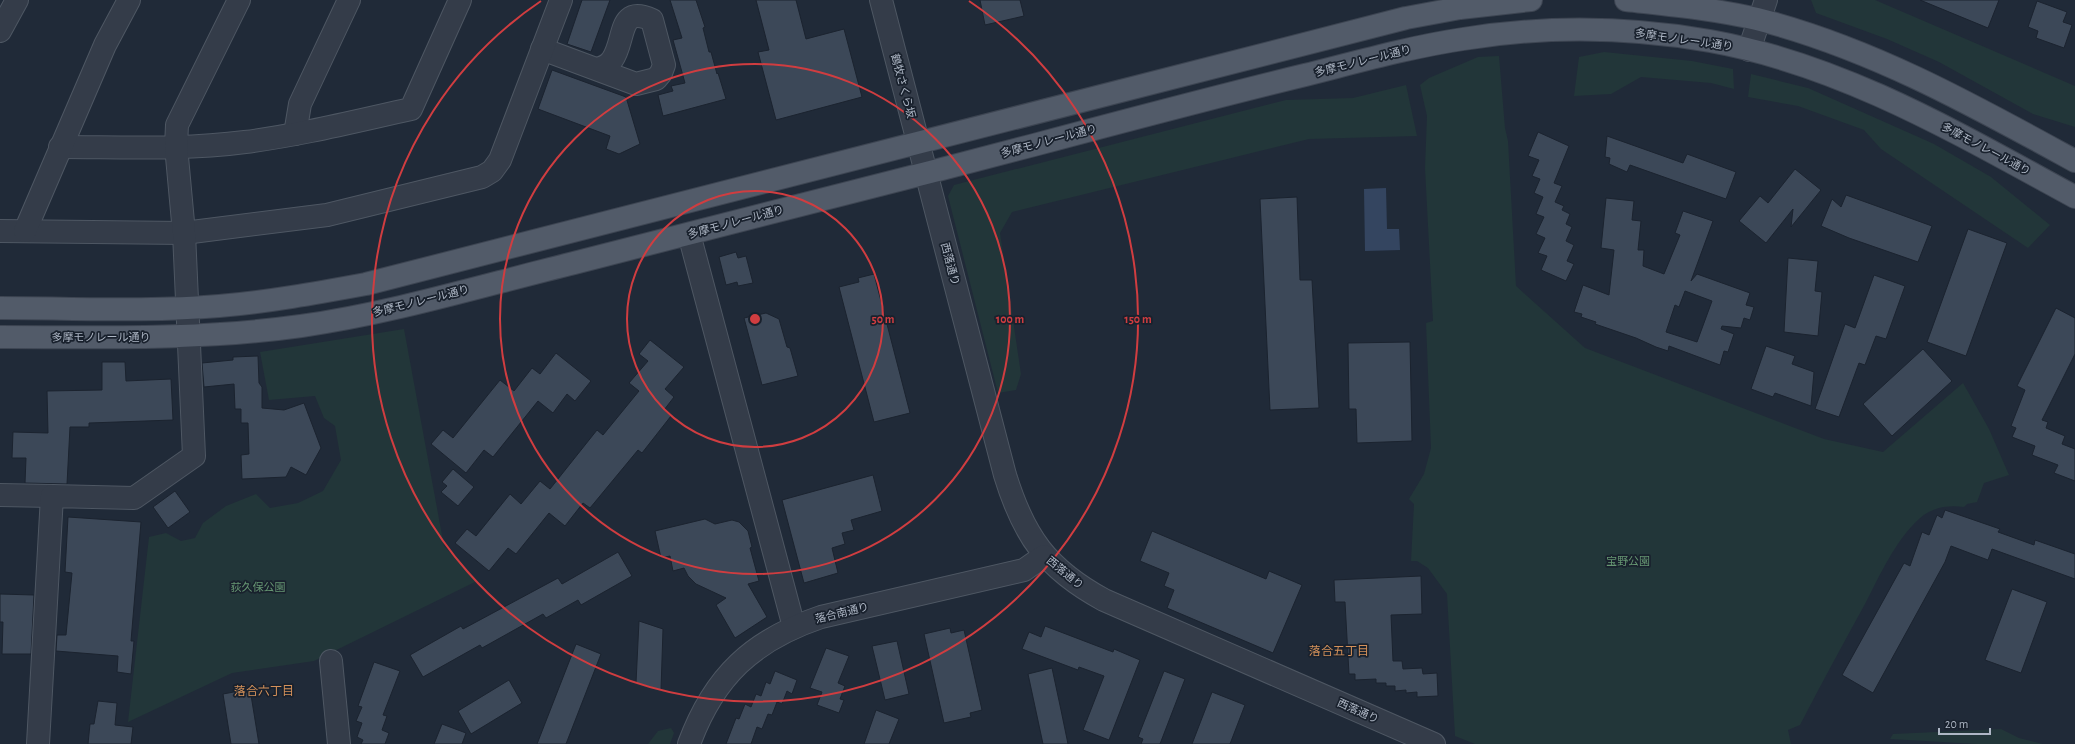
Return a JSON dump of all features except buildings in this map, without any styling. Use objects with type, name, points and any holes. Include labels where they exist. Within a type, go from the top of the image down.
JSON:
[{"type":"main road","points":[[0,308],[218,306],[300,296],[366,284],[1406,18],[1460,8],[1531,0]]},
{"type":"main road","points":[[1626,0],[1701,8],[1762,10],[1814,36],[1921,78],[2075,161]]},
{"type":"main road","name":"多摩モノレール通り","points":[[0,337],[188,337],[304,325],[371,313],[689,234],[1217,96],[1415,48],[1463,39],[1546,30],[1622,32],[1709,41],[1803,65],[1907,107],[2075,197]]},
{"type":"street","points":[[0,31],[17,0]]},
{"type":"street","points":[[24,231],[105,45],[129,0]]},
{"type":"street","points":[[0,496],[134,498],[194,456],[184,233],[176,146],[177,126],[239,0]]},
{"type":"street","points":[[295,134],[300,104],[349,0]]},
{"type":"street","points":[[0,231],[184,233],[327,215],[482,177],[492,171],[500,160],[561,0]]},
{"type":"street","name":"鶴牧さくら坂","points":[[881,0],[926,172]]},
{"type":"street","points":[[60,147],[176,146],[244,142],[295,134],[411,109],[452,2]]},
{"type":"street","points":[[1748,50],[1762,10]]},
{"type":"street","points":[[542,49],[609,69]]},
{"type":"street","name":"西落通り","points":[[926,172],[1007,482],[1019,516],[1044,556],[1082,588],[1104,600],[1434,744]]},
{"type":"street","points":[[689,234],[794,626]]},
{"type":"street","points":[[38,744],[52,496]]},
{"type":"street","name":"落合南通り","points":[[689,744],[711,696],[733,668],[760,647],[794,626],[822,617],[1024,570],[1044,556]]},
{"type":"street","points":[[331,661],[339,744]]},
{"type":"green space","points":[[1811,0],[1875,0],[2075,86],[2075,127],[2033,114],[1939,62],[1887,39],[1816,13]]},
{"type":"green space","points":[[1604,52],[1692,61],[1733,69],[1734,89],[1711,83],[1641,77],[1611,94],[1574,96],[1579,57]]},
{"type":"green space","name":"宝野公園","points":[[1499,56],[1505,128],[1508,141],[1516,286],[1585,348],[1824,439],[1883,452],[1963,383],[1989,429],[2009,475],[1984,483],[1977,502],[1967,504],[1964,507],[1952,506],[1935,509],[1924,515],[1910,528],[1895,548],[1882,570],[1800,725],[1788,730],[1791,744],[1475,744],[1455,736],[1447,594],[1428,568],[1417,561],[1411,561],[1414,504],[1409,499],[1424,474],[1431,448],[1426,323],[1433,321],[1425,168],[1427,116],[1420,85],[1429,78],[1478,57]]},
{"type":"green space","points":[[1751,74],[1808,88],[1934,144],[1991,177],[2050,225],[2028,248],[1881,149],[1864,130],[1798,106],[1748,97]]},
{"type":"green space","points":[[1406,85],[1417,136],[1309,139],[1012,212],[1000,233],[1021,374],[1016,390],[998,393],[948,196],[954,185],[1286,100],[1353,98]]},
{"type":"green space","name":"荻久保公園","points":[[404,329],[444,546],[477,581],[314,661],[232,673],[128,722],[149,537],[166,533],[181,541],[195,538],[203,523],[226,506],[256,494],[270,508],[298,503],[323,491],[341,460],[335,426],[324,418],[315,396],[269,400],[260,352]]},
{"type":"green space","points":[[671,728],[674,733],[670,744],[648,744],[658,731]]},
{"type":"green space","points":[[2001,729],[2019,738],[2043,744],[1977,744],[1890,739],[1893,734]]},
{"type":"water","points":[[1386,188],[1387,229],[1399,229],[1400,250],[1365,251],[1364,189]]},
{"type":"district","name":"落合五丁目","points":[[1339,651]]},
{"type":"district","name":"落合六丁目","points":[[264,691]]}]
